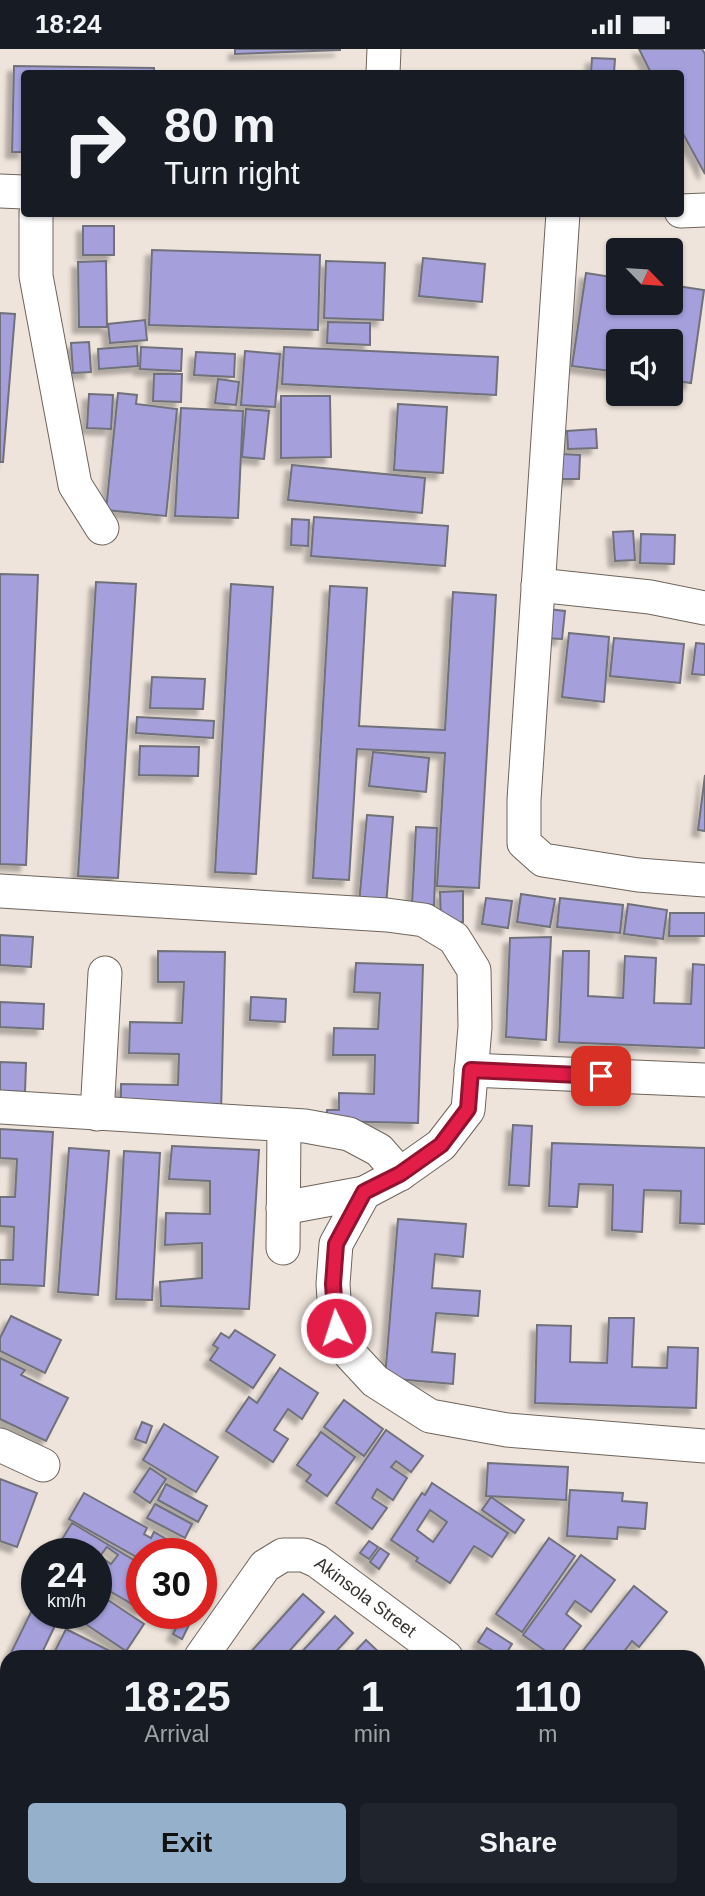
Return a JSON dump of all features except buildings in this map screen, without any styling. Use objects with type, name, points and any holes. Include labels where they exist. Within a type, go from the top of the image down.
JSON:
[{"type":"street","points":[[383,70],[384,49]]},
{"type":"street","points":[[0,191],[21,193]]},
{"type":"street","points":[[684,211],[705,210]]},
{"type":"street","points":[[36,217],[36,276],[75,485],[102,528]]},
{"type":"street","points":[[563,217],[524,800],[524,843],[543,860],[638,876],[705,880]]},
{"type":"street","points":[[538,585],[650,597],[705,608]]},
{"type":"street","points":[[0,891],[387,915],[424,920],[454,938],[474,970],[475,1027],[468,1109],[441,1145],[400,1174],[364,1192],[283,1207]]},
{"type":"street","points":[[97,1114],[105,973]]},
{"type":"street","points":[[471,1070],[705,1080]]},
{"type":"street","points":[[0,1107],[305,1126],[349,1134],[379,1150],[400,1174]]},
{"type":"street","points":[[283,1248],[284,1125]]},
{"type":"street","points":[[364,1192],[336,1244],[333,1284],[336,1328],[350,1354],[374,1381],[430,1416],[507,1430],[705,1446]]},
{"type":"street","points":[[0,1445],[43,1465]]},
{"type":"street","name":"Akinsola Street","points":[[206,1650],[265,1566],[283,1555],[304,1555],[317,1561],[437,1650]]},
{"type":"route","points":[[336,1328],[333,1284],[336,1244],[364,1192],[400,1174],[441,1145],[468,1109],[471,1070],[601,1076]]}]
